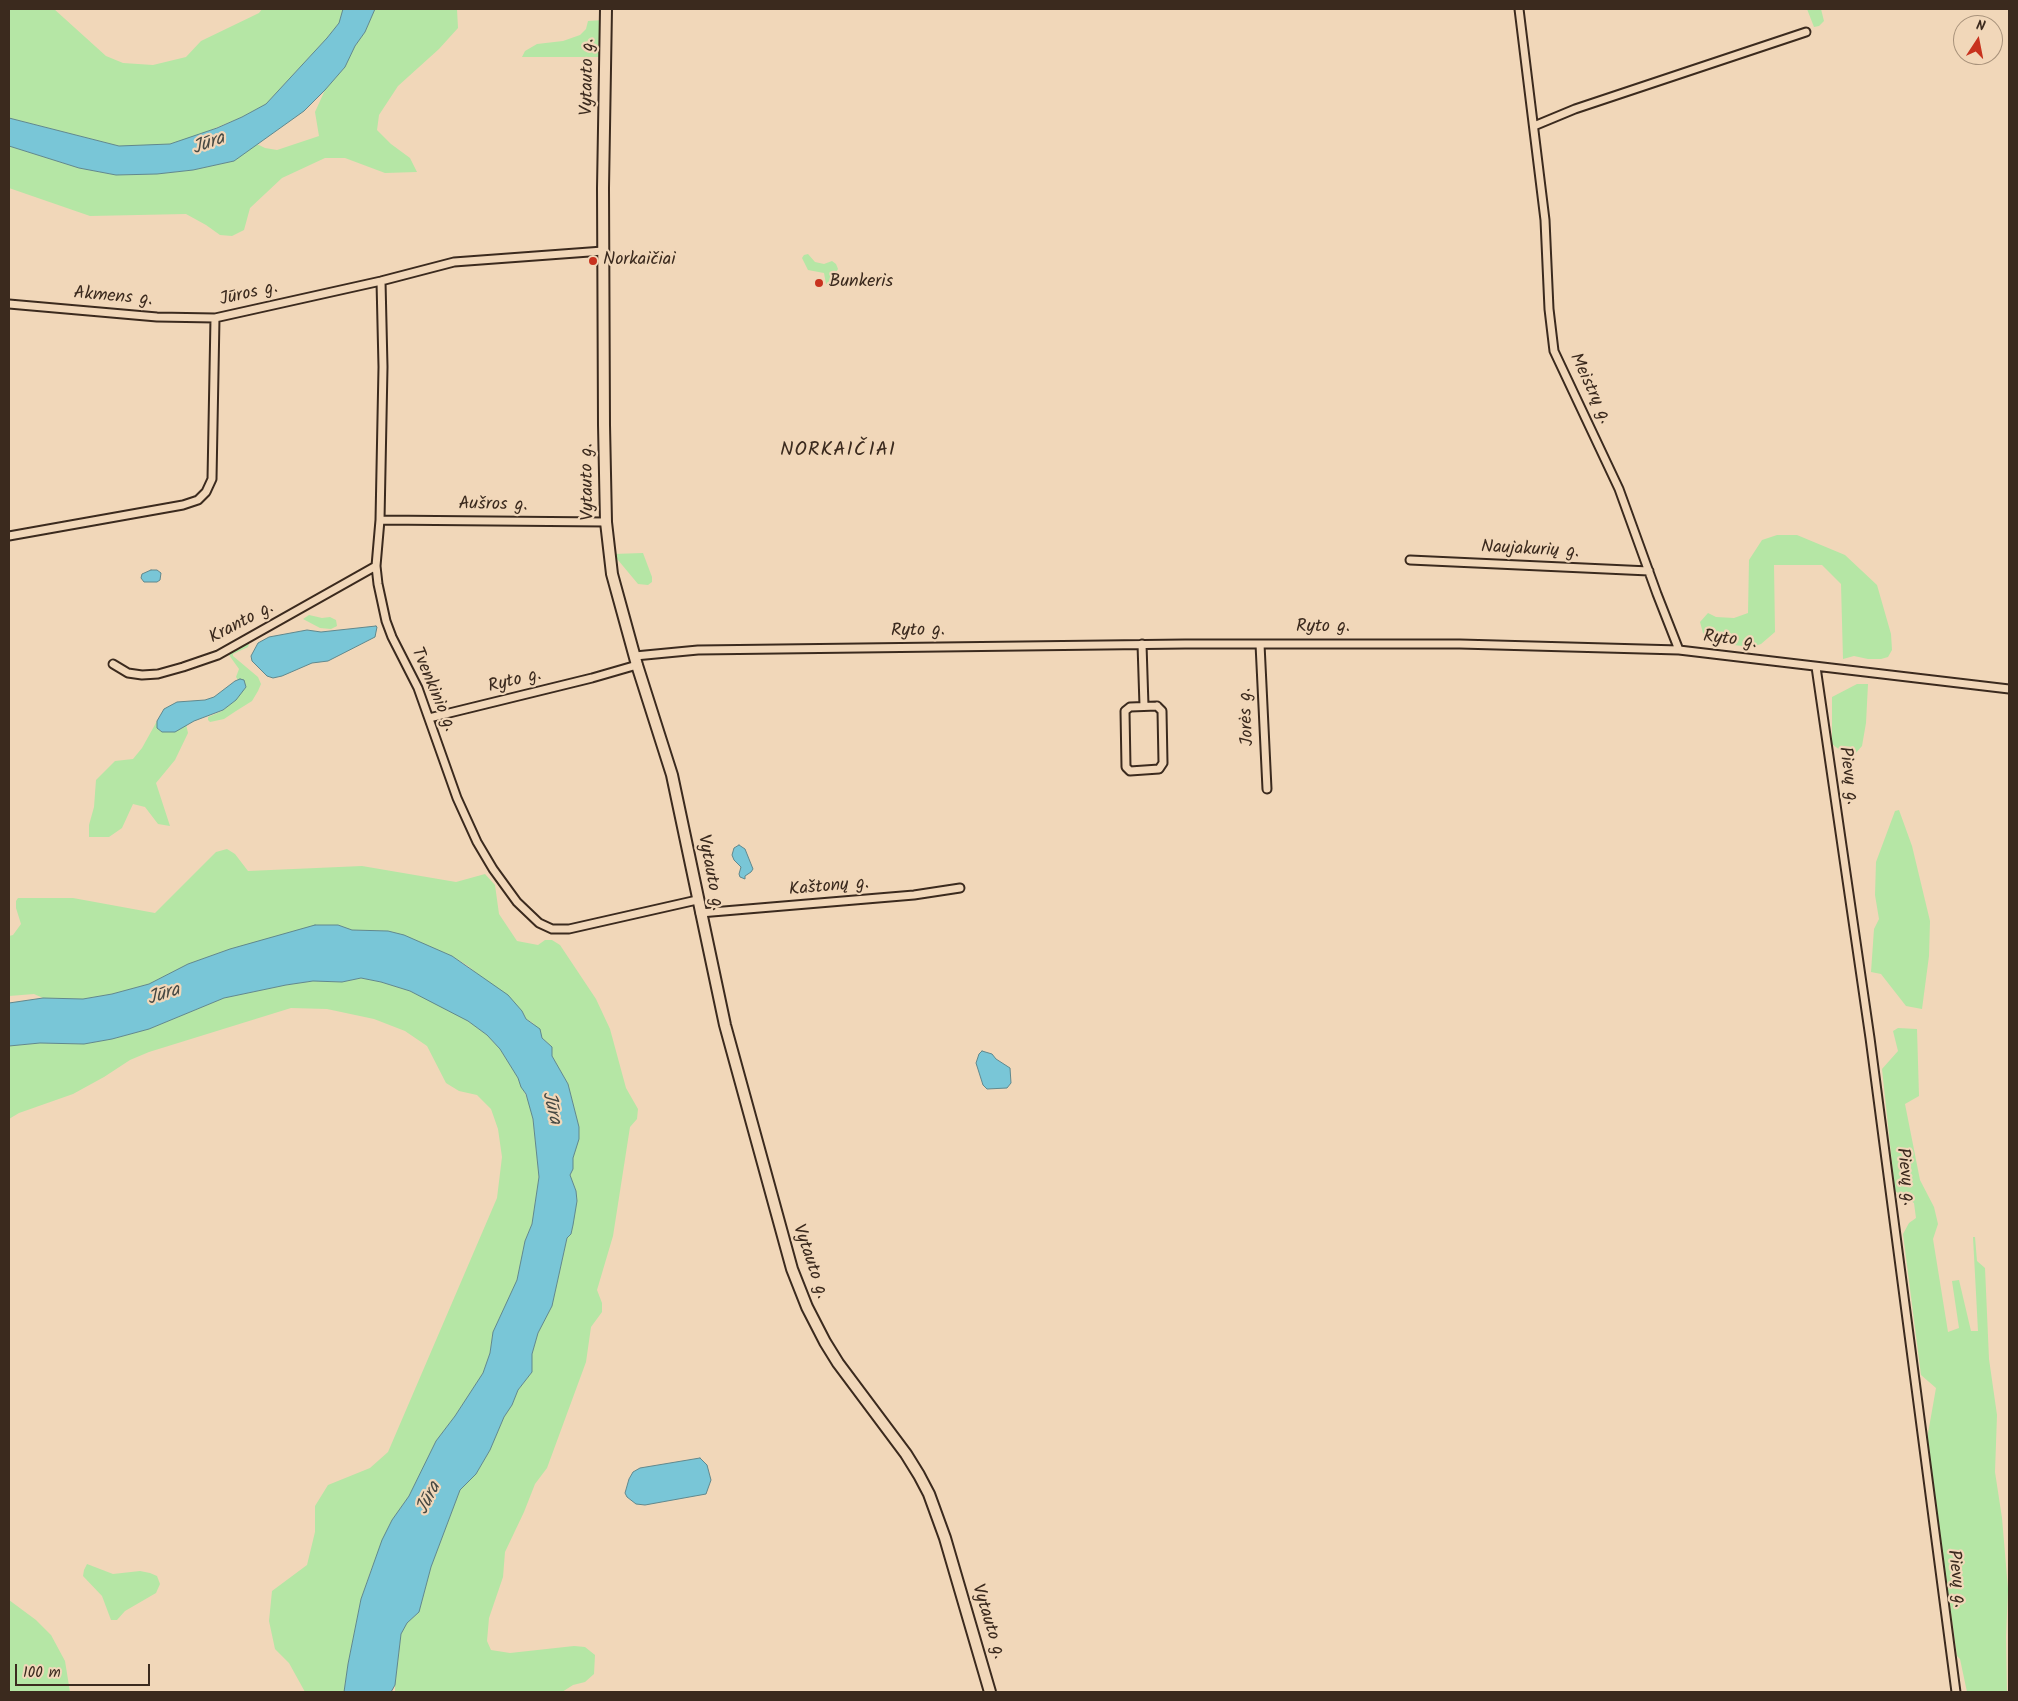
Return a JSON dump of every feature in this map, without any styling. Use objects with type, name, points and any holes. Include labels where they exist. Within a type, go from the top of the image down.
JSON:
[{"type":"main road","name":"Vytauto g.","points":[[606,9],[603,251],[606,522],[612,574],[636,660],[672,775],[697,900],[738,1077],[799,1288],[817,1328],[834,1356],[906,1454],[920,1475],[929,1494],[947,1545],[990,1692]]},
{"type":"street","name":"Meistrų g.","points":[[1519,9],[1545,220],[1548,309],[1554,351],[1619,489],[1679,650]]},
{"type":"street","points":[[1534,126],[1575,110],[1806,32]]},
{"type":"street","name":"Jūros g.","points":[[9,536],[183,505],[198,500],[206,492],[212,479],[215,318],[467,260],[603,251]]},
{"type":"street","name":"Tvenkinio g.","points":[[381,281],[383,367],[380,520],[376,566],[378,584],[386,621],[392,637],[418,688],[457,798],[477,842],[493,869],[517,902],[539,924],[552,929],[569,929],[697,900]]},
{"type":"street","name":"Akmens g.","points":[[9,304],[157,317],[215,318]]},
{"type":"street","name":"Aušros g.","points":[[380,520],[606,522]]},
{"type":"street","name":"Naujakurių g.","points":[[1410,560],[1649,571]]},
{"type":"street","name":"Kranto g.","points":[[113,664],[128,673],[142,675],[158,674],[218,655],[376,566]]},
{"type":"street","points":[[1142,644],[1144,706]]},
{"type":"street","name":"Ryto g.","points":[[429,718],[592,678],[636,660],[698,650],[1142,644],[1460,644],[1679,650],[2009,689]]},
{"type":"street","name":"Jorės g.","points":[[1260,644],[1267,789]]},
{"type":"street","name":"Pievų g.","points":[[1816,666],[1870,1038],[1956,1692]]},
{"type":"street","points":[[1144,706],[1157,706],[1162,710],[1163,763],[1159,769],[1130,771],[1126,766],[1125,711],[1130,707],[1144,706]]},
{"type":"street","name":"Kaštonų g.","points":[[700,913],[914,895],[960,888]]},
{"type":"green space","points":[[9,9],[54,9],[106,56],[123,63],[153,65],[186,57],[201,41],[259,13],[262,9],[343,9],[339,23],[327,38],[266,104],[242,117],[191,138],[170,144],[119,146],[9,118]]},
{"type":"green space","points":[[375,9],[457,9],[458,28],[439,49],[398,86],[379,115],[377,130],[391,144],[410,158],[417,172],[385,173],[345,158],[325,158],[282,178],[250,208],[244,230],[232,236],[220,235],[186,214],[90,216],[9,188],[9,146],[79,168],[116,175],[157,174],[193,170],[234,161],[257,144],[265,148],[277,150],[319,136],[315,112],[325,90],[345,67],[355,46],[365,32]]},
{"type":"green space","points":[[1807,9],[1821,9],[1824,21],[1819,26],[1814,27]]},
{"type":"green space","points":[[603,20],[602,57],[522,57],[525,51],[537,44],[563,41],[580,35],[586,29],[588,21]]},
{"type":"green space","points":[[808,254],[815,262],[824,264],[832,261],[836,264],[838,269],[830,283],[826,284],[824,273],[808,270],[802,258]]},
{"type":"green space","points":[[1777,535],[1797,535],[1845,555],[1877,585],[1891,634],[1892,650],[1888,657],[1868,659],[1854,656],[1843,659],[1841,584],[1822,565],[1774,565],[1775,632],[1761,644],[1752,647],[1711,641],[1703,633],[1700,622],[1708,613],[1716,617],[1734,618],[1748,613],[1749,560],[1762,540]]},
{"type":"green space","points":[[643,553],[652,577],[652,582],[648,585],[638,584],[613,554]]},
{"type":"green space","points":[[309,615],[322,618],[330,617],[336,620],[337,626],[331,629],[320,628],[303,619]]},
{"type":"green space","points":[[246,643],[249,644],[248,647],[233,654],[233,656],[258,677],[261,684],[258,691],[252,701],[224,719],[210,722],[208,717],[222,711],[246,687],[236,677],[239,669],[229,655],[230,652]]},
{"type":"green space","points":[[1857,684],[1868,684],[1866,723],[1862,746],[1855,754],[1841,751],[1832,744],[1832,697]]},
{"type":"green space","points":[[157,721],[157,728],[162,732],[182,728],[186,724],[188,733],[175,760],[156,783],[170,826],[158,824],[145,807],[133,804],[122,828],[109,837],[89,837],[96,780],[115,761],[133,759],[142,748]]},
{"type":"green space","points":[[1899,810],[1912,846],[1930,921],[1929,956],[1922,1009],[1906,1006],[1881,974],[1871,972],[1874,929],[1879,919],[1875,895],[1876,862],[1895,811]]},
{"type":"green space","points":[[227,849],[235,854],[248,871],[362,866],[456,882],[485,874],[495,885],[499,914],[517,941],[538,945],[545,940],[552,940],[560,945],[596,999],[610,1029],[626,1088],[638,1109],[637,1119],[630,1127],[613,1236],[597,1290],[602,1303],[602,1312],[591,1327],[586,1362],[547,1468],[535,1484],[505,1552],[503,1577],[489,1618],[487,1641],[491,1650],[510,1653],[574,1646],[585,1647],[595,1655],[594,1674],[585,1682],[573,1685],[562,1692],[395,1692],[401,1634],[407,1623],[419,1612],[431,1567],[460,1490],[476,1474],[490,1450],[518,1390],[532,1372],[532,1354],[538,1333],[552,1306],[567,1238],[571,1234],[577,1201],[576,1191],[570,1175],[573,1169],[573,1158],[579,1127],[568,1084],[552,1056],[552,1047],[542,1038],[533,1023],[526,1019],[522,1011],[468,966],[452,956],[403,935],[388,931],[352,930],[338,925],[230,949],[188,964],[149,984],[112,994],[83,999],[43,998],[34,994],[9,996],[9,936],[13,935],[21,924],[16,908],[18,898],[73,898],[155,913],[216,852]]},
{"type":"green space","points":[[361,978],[410,991],[444,1007],[487,1035],[500,1049],[518,1078],[530,1105],[539,1177],[532,1224],[525,1241],[517,1281],[493,1332],[490,1353],[483,1373],[436,1441],[409,1496],[392,1520],[371,1570],[361,1599],[344,1692],[305,1692],[289,1663],[275,1649],[269,1621],[272,1591],[307,1565],[315,1532],[315,1506],[328,1485],[370,1468],[388,1452],[497,1198],[502,1157],[498,1129],[491,1109],[477,1095],[459,1091],[446,1083],[427,1046],[405,1031],[374,1019],[327,1009],[291,1008],[149,1052],[130,1060],[73,1094],[19,1113],[9,1119],[9,1046],[40,1043],[84,1044],[112,1039],[149,1029],[224,998],[313,981],[342,982]]},
{"type":"green space","points":[[1898,1028],[1917,1029],[1919,1096],[1905,1104],[1920,1180],[1934,1207],[1938,1224],[1933,1239],[1948,1332],[1959,1328],[1952,1281],[1959,1280],[1971,1331],[1978,1331],[1973,1237],[1975,1237],[1977,1261],[1985,1268],[1989,1359],[1997,1415],[1995,1472],[2002,1518],[2008,1589],[2006,1637],[2007,1692],[1967,1692],[1960,1659],[1957,1656],[1927,1439],[1936,1388],[1921,1375],[1903,1234],[1909,1223],[1916,1218],[1914,1203],[1895,1191],[1882,1069],[1898,1051],[1893,1031]]},
{"type":"green space","points":[[87,1564],[113,1574],[140,1571],[150,1573],[157,1576],[160,1584],[156,1593],[125,1611],[117,1620],[111,1620],[102,1596],[83,1576]]},
{"type":"green space","points":[[9,1600],[36,1620],[51,1635],[65,1661],[70,1692],[9,1692]]},
{"type":"water","name":"Jūra","points":[[343,9],[375,9],[365,32],[355,46],[345,67],[304,111],[234,161],[193,170],[157,174],[116,175],[79,168],[9,146],[9,118],[119,146],[170,144],[217,128],[266,104],[327,38],[339,23]]},
{"type":"water","points":[[151,570],[157,570],[161,573],[160,580],[157,582],[144,582],[141,578],[142,574]]},
{"type":"water","points":[[376,626],[375,637],[328,661],[312,663],[282,676],[273,678],[267,676],[252,661],[251,656],[258,643],[269,637],[307,630],[321,632]]},
{"type":"water","points":[[240,679],[244,680],[246,687],[236,700],[223,710],[194,721],[175,732],[162,732],[157,728],[157,721],[164,709],[177,702],[205,700],[214,697]]},
{"type":"water","points":[[739,845],[745,849],[753,869],[745,876],[745,879],[740,877],[741,867],[732,855],[734,848]]},
{"type":"water","name":"Jūra","points":[[315,925],[338,925],[352,930],[388,931],[404,935],[452,956],[508,995],[522,1011],[526,1019],[540,1029],[542,1038],[552,1047],[552,1056],[568,1084],[579,1127],[579,1139],[570,1175],[576,1191],[577,1201],[573,1225],[571,1234],[567,1238],[552,1306],[538,1333],[532,1354],[532,1372],[518,1390],[490,1450],[476,1474],[460,1490],[431,1567],[419,1612],[407,1623],[401,1634],[395,1685],[391,1692],[344,1692],[361,1599],[382,1540],[392,1520],[409,1496],[436,1441],[483,1373],[490,1353],[493,1332],[517,1280],[525,1241],[532,1224],[539,1177],[533,1119],[526,1094],[518,1078],[500,1049],[487,1035],[468,1021],[410,991],[361,978],[342,982],[313,981],[224,998],[149,1029],[112,1039],[84,1044],[40,1043],[9,1046],[9,1003],[43,998],[83,999],[112,994],[149,984],[188,964],[230,949]]},
{"type":"water","points":[[982,1051],[992,1054],[1010,1068],[1011,1083],[1007,1088],[987,1089],[983,1085],[976,1063]]},
{"type":"water","points":[[700,1458],[707,1465],[711,1480],[706,1494],[645,1505],[636,1504],[625,1493],[633,1472],[640,1468]]},
{"type":"place","name":"Norkaičiai","points":[[593,261]]},
{"type":"place","name":"Bunkeris","points":[[819,283]]},
{"type":"district","name":"NORKAIČIAI","points":[[838,452]]}]
